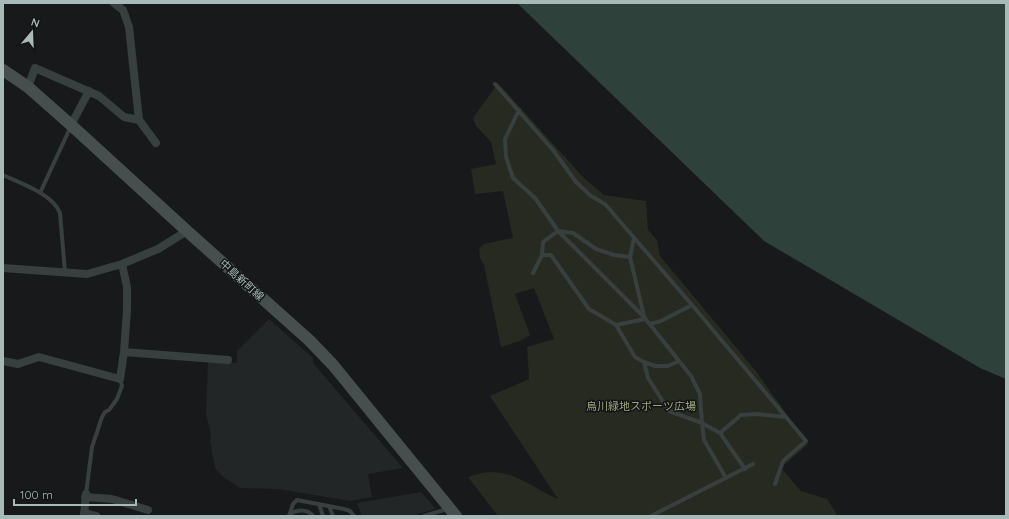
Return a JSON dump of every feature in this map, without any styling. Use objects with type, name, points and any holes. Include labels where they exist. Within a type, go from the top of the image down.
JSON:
[{"type":"main road","name":"中島新町線","points":[[3,70],[28,87],[309,340],[333,365],[454,513]]},
{"type":"street","points":[[114,3],[123,10],[129,27],[139,120],[156,143]]},
{"type":"street","points":[[28,87],[35,68],[99,96],[124,117],[139,120]]},
{"type":"street","points":[[71,125],[90,92]]},
{"type":"street","points":[[3,268],[87,274],[122,264],[158,249],[187,231]]},
{"type":"street","points":[[3,361],[18,364],[38,357],[120,379],[124,352],[127,287],[122,264]]},
{"type":"street","points":[[124,352],[228,360]]},
{"type":"street","points":[[96,516],[84,514],[86,496],[112,499],[148,510]]},
{"type":"lane","points":[[495,84],[553,150],[576,182],[591,196],[605,204],[806,441],[783,461],[775,484]]},
{"type":"lane","points":[[518,110],[505,139],[506,157],[513,178],[535,198],[558,231],[645,318],[691,376],[700,394],[704,440],[726,478]]},
{"type":"lane","points":[[40,193],[71,125]]},
{"type":"lane","points":[[3,175],[40,193],[57,206],[60,212],[65,272]]},
{"type":"lane","points":[[533,273],[542,255],[543,242],[558,231],[573,233],[596,249],[614,255],[630,257]]},
{"type":"lane","points":[[634,238],[630,257],[645,318]]},
{"type":"lane","points":[[542,255],[551,255],[589,309],[616,325],[635,357],[655,366],[668,366],[679,361]]},
{"type":"lane","points":[[650,324],[661,321],[692,305]]},
{"type":"lane","points":[[616,325],[645,318]]},
{"type":"lane","points":[[644,362],[648,378],[669,411],[702,423],[720,433],[745,469]]},
{"type":"lane","points":[[86,496],[94,441],[104,412],[109,410],[117,399],[122,386],[120,379]]},
{"type":"lane","points":[[720,433],[741,415],[757,414],[786,417]]},
{"type":"lane","points":[[651,516],[753,464]]},
{"type":"lane","points":[[290,515],[293,504],[297,500],[344,509],[350,511],[354,516]]},
{"type":"lane","points":[[319,504],[323,516]]},
{"type":"lane","points":[[329,506],[333,516]]},
{"type":"lane","points":[[290,515],[299,511],[306,511],[311,513],[313,516]]},
{"type":"lane","points":[[424,516],[454,513]]},
{"type":"shaded area","points":[[517,3],[1006,3],[1006,379],[980,368],[764,241]]},
{"type":"shaded area","points":[[269,319],[313,358],[313,363],[403,468],[368,474],[372,497],[350,501],[278,489],[240,488],[222,476],[215,468],[210,441],[211,434],[206,415],[208,361],[237,363],[237,351]]},
{"type":"shaded area","points":[[421,492],[436,509],[411,516],[362,516],[357,503]]},
{"type":"green space","name":"烏川緑地スポーツ広場","points":[[498,83],[583,177],[604,195],[646,201],[648,230],[657,240],[660,256],[755,370],[808,444],[781,468],[801,491],[827,499],[838,516],[498,516],[468,477],[487,472],[509,475],[558,499],[490,396],[529,379],[527,347],[554,339],[534,288],[515,294],[530,335],[520,341],[501,347],[484,265],[480,258],[479,249],[484,244],[513,238],[503,191],[475,194],[471,169],[496,164],[491,142],[476,126],[473,118]]}]
